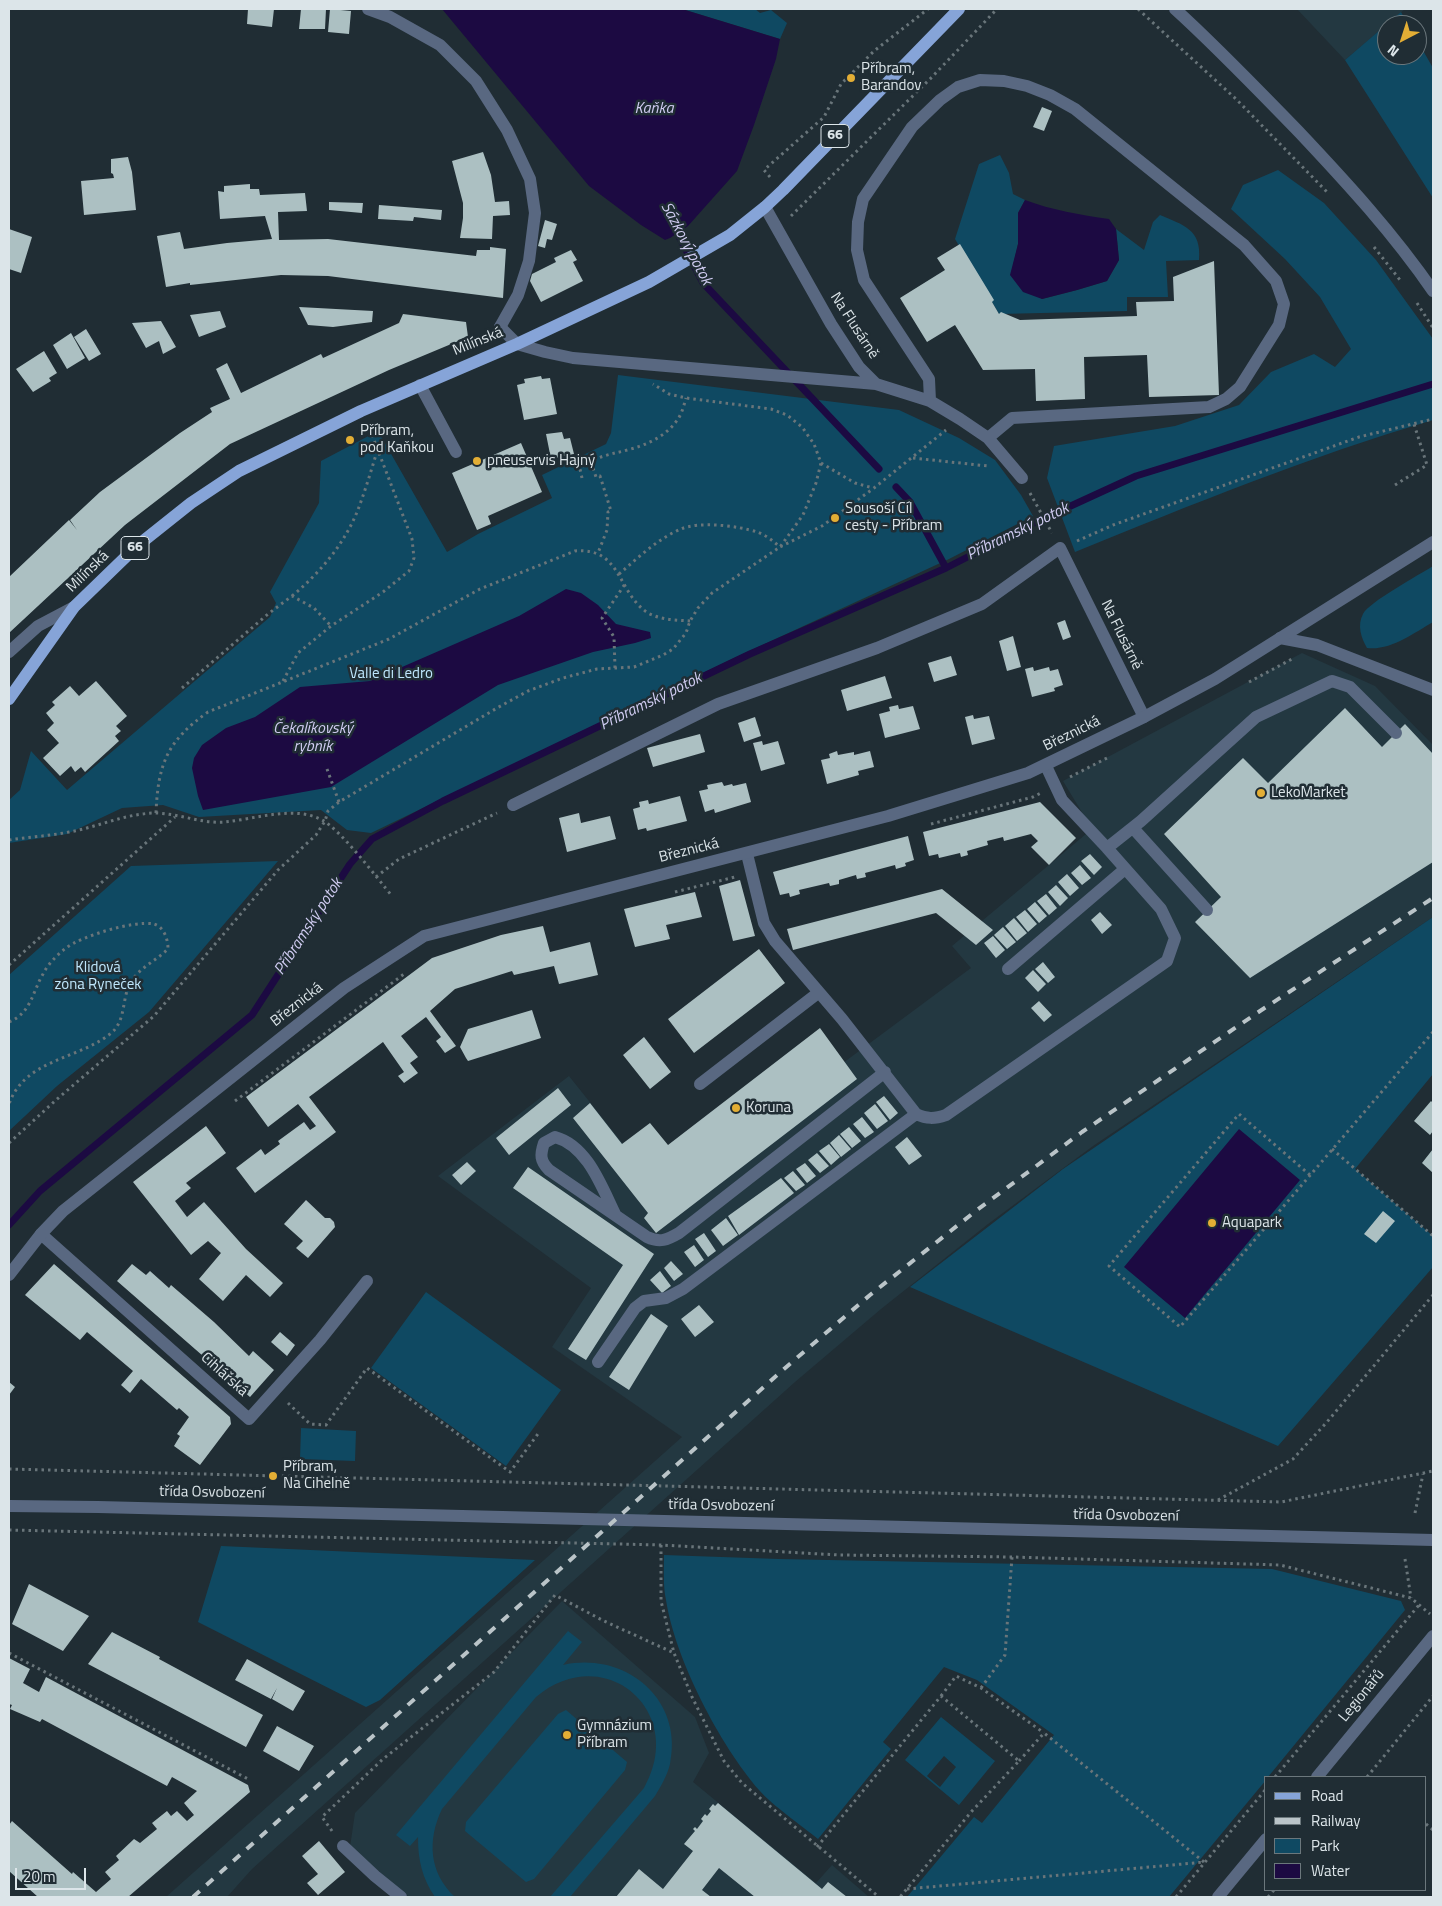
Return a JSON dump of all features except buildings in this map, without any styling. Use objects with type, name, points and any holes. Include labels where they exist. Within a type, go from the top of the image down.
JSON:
[{"type":"main road","name":"Milínská","points":[[9,699],[74,607],[137,546],[192,503],[239,471],[361,411],[517,344],[649,282],[730,235],[783,190],[959,9]]},
{"type":"street","points":[[368,9],[390,17],[440,45],[476,81],[507,130],[530,179],[535,213],[529,261],[518,295],[500,327],[517,344],[573,358],[876,384]]},
{"type":"street","points":[[1175,9],[1248,80],[1357,194],[1408,255],[1433,291]]},
{"type":"street","points":[[930,401],[929,379],[864,280],[856,250],[858,222],[863,199],[912,127],[952,91],[958,87],[980,80],[1004,81],[1027,86],[1050,95],[1075,109],[1244,245],[1276,281],[1284,304],[1279,325],[1240,386],[1226,398],[1209,407],[1012,418],[988,438]]},
{"type":"street","name":"Na Flusárně","points":[[765,207],[831,324],[859,367],[876,384],[930,401],[960,419],[988,438],[1018,473]]},
{"type":"street","points":[[420,385],[456,452]]},
{"type":"street","name":"Březnická","points":[[9,1275],[41,1234],[64,1211],[344,988],[424,936],[888,816],[1046,766],[1215,679],[1433,542]]},
{"type":"street","points":[[513,805],[718,704],[877,648],[982,604],[1058,544]]},
{"type":"street","name":"Na Flusárně","points":[[1058,544],[1144,717]]},
{"type":"street","points":[[9,652],[38,626],[74,607]]},
{"type":"street","points":[[1280,638],[1317,645],[1433,690]]},
{"type":"street","points":[[1107,848],[1133,828],[1256,717],[1332,681],[1350,687],[1396,733]]},
{"type":"street","points":[[747,854],[764,923],[774,941],[842,1019],[916,1114],[925,1118],[946,1115],[1167,961],[1175,938],[1161,910],[1062,800],[1046,766]]},
{"type":"street","points":[[1133,828],[1207,910]]},
{"type":"street","points":[[1008,969],[1125,868]]},
{"type":"street","points":[[700,1084],[818,993]]},
{"type":"street","points":[[616,1216],[593,1170],[577,1149],[565,1140],[555,1137],[544,1143],[540,1154],[542,1163],[549,1170],[647,1238],[657,1242],[680,1233],[885,1072]]},
{"type":"street","points":[[598,1362],[635,1308],[644,1301],[666,1298],[683,1289],[916,1114]]},
{"type":"street","name":"Cihlářská","points":[[41,1234],[249,1419],[320,1340],[367,1280]]},
{"type":"street","name":"třída Osvobození","points":[[9,1506],[1433,1540]]},
{"type":"street","points":[[1420,1539],[1433,1548]]},
{"type":"street","name":"Legionářů","points":[[1318,1776],[1433,1636]]},
{"type":"street","points":[[1218,1897],[1264,1841]]},
{"type":"street","points":[[343,1846],[401,1897]]},
{"type":"path","points":[[800,208],[764,170],[824,117],[841,84],[874,51],[928,9]]},
{"type":"path","points":[[777,230],[932,77],[997,9]]},
{"type":"path","points":[[1138,9],[1237,100],[1330,196]]},
{"type":"path","points":[[1373,246],[1402,283]]},
{"type":"path","points":[[1414,298],[1433,328]]},
{"type":"path","points":[[632,363],[639,376],[669,394],[771,409],[787,415],[802,427],[814,444],[820,463],[816,483],[803,515],[780,547]]},
{"type":"path","points":[[582,478],[580,469],[591,462],[602,456],[650,442],[668,431],[679,418],[686,398]]},
{"type":"path","points":[[283,681],[298,653],[331,626],[399,580],[409,571],[414,558],[412,539],[378,448],[361,411]]},
{"type":"path","points":[[9,1143],[154,1016],[278,870],[316,835],[325,821],[328,811],[339,802],[528,691],[563,678],[597,669],[634,667],[673,649],[686,633],[690,621],[698,608],[712,593],[780,547],[822,526],[874,488],[960,419]]},
{"type":"path","points":[[912,458],[1018,473],[1058,544],[1359,437],[1433,419]]},
{"type":"path","points":[[1395,485],[1426,465],[1414,424]]},
{"type":"path","points":[[182,688],[268,614],[292,596],[323,566],[343,540],[358,508],[378,448]]},
{"type":"path","points":[[591,462],[596,477],[600,476],[611,511],[608,512],[607,530],[598,553]]},
{"type":"path","points":[[820,463],[855,483],[874,488]]},
{"type":"path","points":[[619,574],[659,541],[683,528],[711,525],[738,527],[758,532],[780,547]]},
{"type":"path","points":[[156,813],[159,773],[168,753],[188,726],[208,712],[389,638],[480,589],[575,551],[586,550],[598,553],[609,561],[636,602],[648,613],[665,619],[690,621]]},
{"type":"path","points":[[615,668],[614,638],[602,618],[625,584]]},
{"type":"path","points":[[292,596],[314,608],[331,626]]},
{"type":"path","points":[[1242,686],[1291,659],[1298,658]]},
{"type":"path","points":[[930,824],[1033,797],[1107,758]]},
{"type":"path","points":[[326,769],[339,802]]},
{"type":"path","points":[[376,877],[399,860],[513,805]]},
{"type":"path","points":[[9,840],[70,832],[126,816],[156,813],[199,821],[224,822],[287,814],[310,815],[325,821],[370,869],[392,896]]},
{"type":"path","points":[[9,965],[176,817]]},
{"type":"path","points":[[667,894],[752,872]]},
{"type":"path","points":[[9,1022],[25,1012],[36,993],[42,974],[54,958],[68,947],[112,928],[156,924],[162,928],[168,940],[168,948],[135,975],[129,985],[123,1014],[112,1033],[100,1041],[36,1070],[18,1088],[9,1104]]},
{"type":"path","points":[[233,1102],[406,972]]},
{"type":"path","points":[[1310,1175],[1239,1114],[1109,1266],[1180,1327],[1433,1032]]},
{"type":"path","points":[[1332,1149],[1433,1236]]},
{"type":"path","points":[[1216,1501],[1293,1460],[1328,1422],[1433,1295]]},
{"type":"path","points":[[275,1390],[310,1424],[326,1425],[367,1368],[510,1472],[540,1431]]},
{"type":"path","points":[[9,1469],[1281,1502],[1433,1471]]},
{"type":"path","points":[[1415,1513],[1423,1474]]},
{"type":"path","points":[[9,1530],[661,1545],[839,1555],[1012,1557],[1280,1565],[1410,1598],[1430,1614]]},
{"type":"path","points":[[661,1545],[660,1601],[674,1653],[692,1697],[724,1760],[742,1783],[879,1897]]},
{"type":"path","points":[[981,1688],[1005,1655],[1012,1557]]},
{"type":"path","points":[[1405,1559],[1410,1598]]},
{"type":"path","points":[[343,1846],[322,1817],[383,1760],[494,1672],[554,1595],[604,1621],[674,1653]]},
{"type":"path","points":[[1276,1776],[1419,1605]]},
{"type":"path","points":[[9,1653],[250,1780]]},
{"type":"path","points":[[818,1847],[956,1676],[981,1688],[1044,1734],[1205,1862]]},
{"type":"path","points":[[941,1696],[1019,1761]]},
{"type":"path","points":[[1369,1776],[1433,1696]]},
{"type":"path","points":[[900,1897],[972,1811],[1044,1734]]},
{"type":"path","points":[[1176,1897],[1264,1791]]},
{"type":"path","points":[[907,1889],[1205,1862]]},
{"type":"shaded area","points":[[1297,9],[1405,9],[1398,15],[1377,15],[1377,33],[1345,60]]},
{"type":"shaded area","points":[[1302,653],[1375,686],[1433,745],[1433,917],[1093,1146],[988,1224],[881,1309],[795,1382],[252,1869],[227,1897],[166,1897],[682,1437],[552,1347],[591,1288],[438,1176],[569,1076],[667,1199],[847,1060],[971,968],[952,946],[1092,829],[1063,781]]},
{"type":"shaded area","name":"Gymnázium Příbram","points":[[562,1601],[695,1717],[709,1753],[693,1782],[816,1883],[832,1865],[869,1897],[409,1897],[350,1847],[355,1813]]},
{"type":"green space","points":[[682,9],[755,9],[760,13],[771,10],[787,23],[780,39]]},
{"type":"green space","points":[[1377,33],[1377,65],[1427,65],[1427,58],[1433,68],[1433,198],[1345,60]]},
{"type":"green space","points":[[1000,155],[1009,173],[1013,194],[1025,200],[1018,213],[1018,244],[1011,275],[1042,299],[1107,281],[1119,260],[1116,229],[1144,250],[1153,222],[1160,215],[1183,225],[1194,235],[1199,250],[1199,260],[1166,261],[1168,297],[1127,297],[1127,311],[999,314],[955,239],[979,164]]},
{"type":"green space","points":[[1278,170],[1324,203],[1376,260],[1433,339],[1433,420],[1297,465],[1075,552],[1047,478],[1054,446],[1175,426],[1239,405],[1271,372],[1314,354],[1335,367],[1351,349],[1320,297],[1285,259],[1231,209],[1243,185]]},
{"type":"green space","name":"Valle di Ledro","points":[[618,375],[899,410],[959,438],[995,460],[1021,495],[1033,516],[949,559],[732,659],[371,833],[347,830],[321,810],[199,817],[163,805],[122,808],[67,834],[9,843],[9,800],[20,790],[31,751],[67,790],[270,617],[276,603],[270,592],[319,503],[321,461],[378,431],[447,552],[478,534],[552,498],[542,475],[606,444],[611,433]]},
{"type":"green space","points":[[1433,566],[1433,622],[1393,644],[1384,647],[1367,648],[1360,631],[1360,623],[1367,609],[1384,596]]},
{"type":"green space","name":"Klidová zóna Ryneček","points":[[278,861],[149,1012],[57,1086],[9,1131],[9,975],[131,866]]},
{"type":"green space","points":[[1433,917],[1433,1074],[1355,1169],[1433,1236],[1433,1267],[1278,1446],[910,1287],[1063,1169]]},
{"type":"green space","points":[[426,1292],[561,1390],[506,1466],[371,1368]]},
{"type":"green space","points":[[301,1428],[356,1431],[355,1461],[300,1459]]},
{"type":"green space","points":[[221,1546],[535,1560],[380,1700],[366,1707],[198,1622]]},
{"type":"green space","points":[[664,1555],[1272,1569],[1401,1601],[1405,1610],[1269,1776],[1264,1776],[1264,1782],[1169,1897],[907,1897],[974,1817],[982,1823],[1054,1735],[977,1680],[944,1667],[883,1742],[891,1749],[818,1839],[779,1809],[759,1790],[729,1750],[701,1700],[679,1648],[666,1600]]},
{"type":"green space","points":[[568,1631],[582,1642],[563,1665],[586,1663],[608,1665],[628,1673],[645,1685],[659,1700],[668,1719],[672,1741],[670,1764],[664,1781],[655,1796],[570,1897],[550,1897],[644,1788],[655,1760],[655,1733],[647,1710],[632,1692],[612,1680],[588,1676],[562,1681],[536,1697],[442,1809],[434,1832],[433,1856],[440,1877],[446,1888],[455,1897],[435,1897],[422,1869],[418,1837],[410,1846],[396,1835]]},
{"type":"green space","points":[[566,1710],[627,1762],[625,1770],[534,1879],[526,1882],[465,1831],[466,1822],[558,1714]]},
{"type":"green space","points":[[941,1717],[995,1761],[959,1805],[905,1760]],"holes":[[[944,1756],[956,1767],[940,1787],[927,1776]]]},
{"type":"water","name":"Kaňka","points":[[442,9],[682,9],[780,39],[776,59],[737,171],[688,226],[665,240],[641,225],[589,186]]},
{"type":"water","points":[[1025,200],[1066,212],[1109,219],[1116,229],[1119,260],[1107,281],[1042,299],[1023,292],[1010,275],[1018,244],[1018,213]]},
{"type":"water","name":"Čekalíkovský rybník","points":[[566,589],[581,593],[598,605],[616,624],[650,632],[651,638],[593,652],[498,685],[331,787],[203,810],[192,768],[194,758],[202,745],[226,728],[255,717],[300,687],[370,681],[519,616]]},
{"type":"water","name":"Aquapark","points":[[1239,1129],[1300,1180],[1185,1318],[1124,1267]]},
{"type":"waterway","name":"Sázkový potok","points":[[673,225],[703,283],[879,469]]},
{"type":"waterway","name":"Příbramský potok","points":[[9,1225],[40,1191],[252,1015],[350,864],[372,839],[443,801],[750,654],[946,568],[1038,521],[1136,476],[1433,384]]},
{"type":"waterway","name":"Sázkový potok","points":[[896,487],[910,502],[946,568]]},
{"type":"railway","points":[[193,1897],[784,1369],[870,1295],[977,1210],[1082,1132],[1260,1011],[1433,898]]},
{"type":"place","name":"Příbram, Barandov","points":[[851,78]]},
{"type":"place","name":"Příbram, pod Kaňkou","points":[[350,440]]},
{"type":"place","name":"pneuservis Hajný","points":[[477,461]]},
{"type":"place","name":"Sousoší Cíl cesty - Příbram","points":[[835,518]]},
{"type":"place","name":"LekoMarket","points":[[1261,793]]},
{"type":"place","name":"Koruna","points":[[736,1108]]},
{"type":"place","name":"Aquapark","points":[[1212,1223]]},
{"type":"place","name":"Příbram, Na Cihelně","points":[[273,1476]]},
{"type":"place","name":"Gymnázium Příbram","points":[[567,1735]]}]
